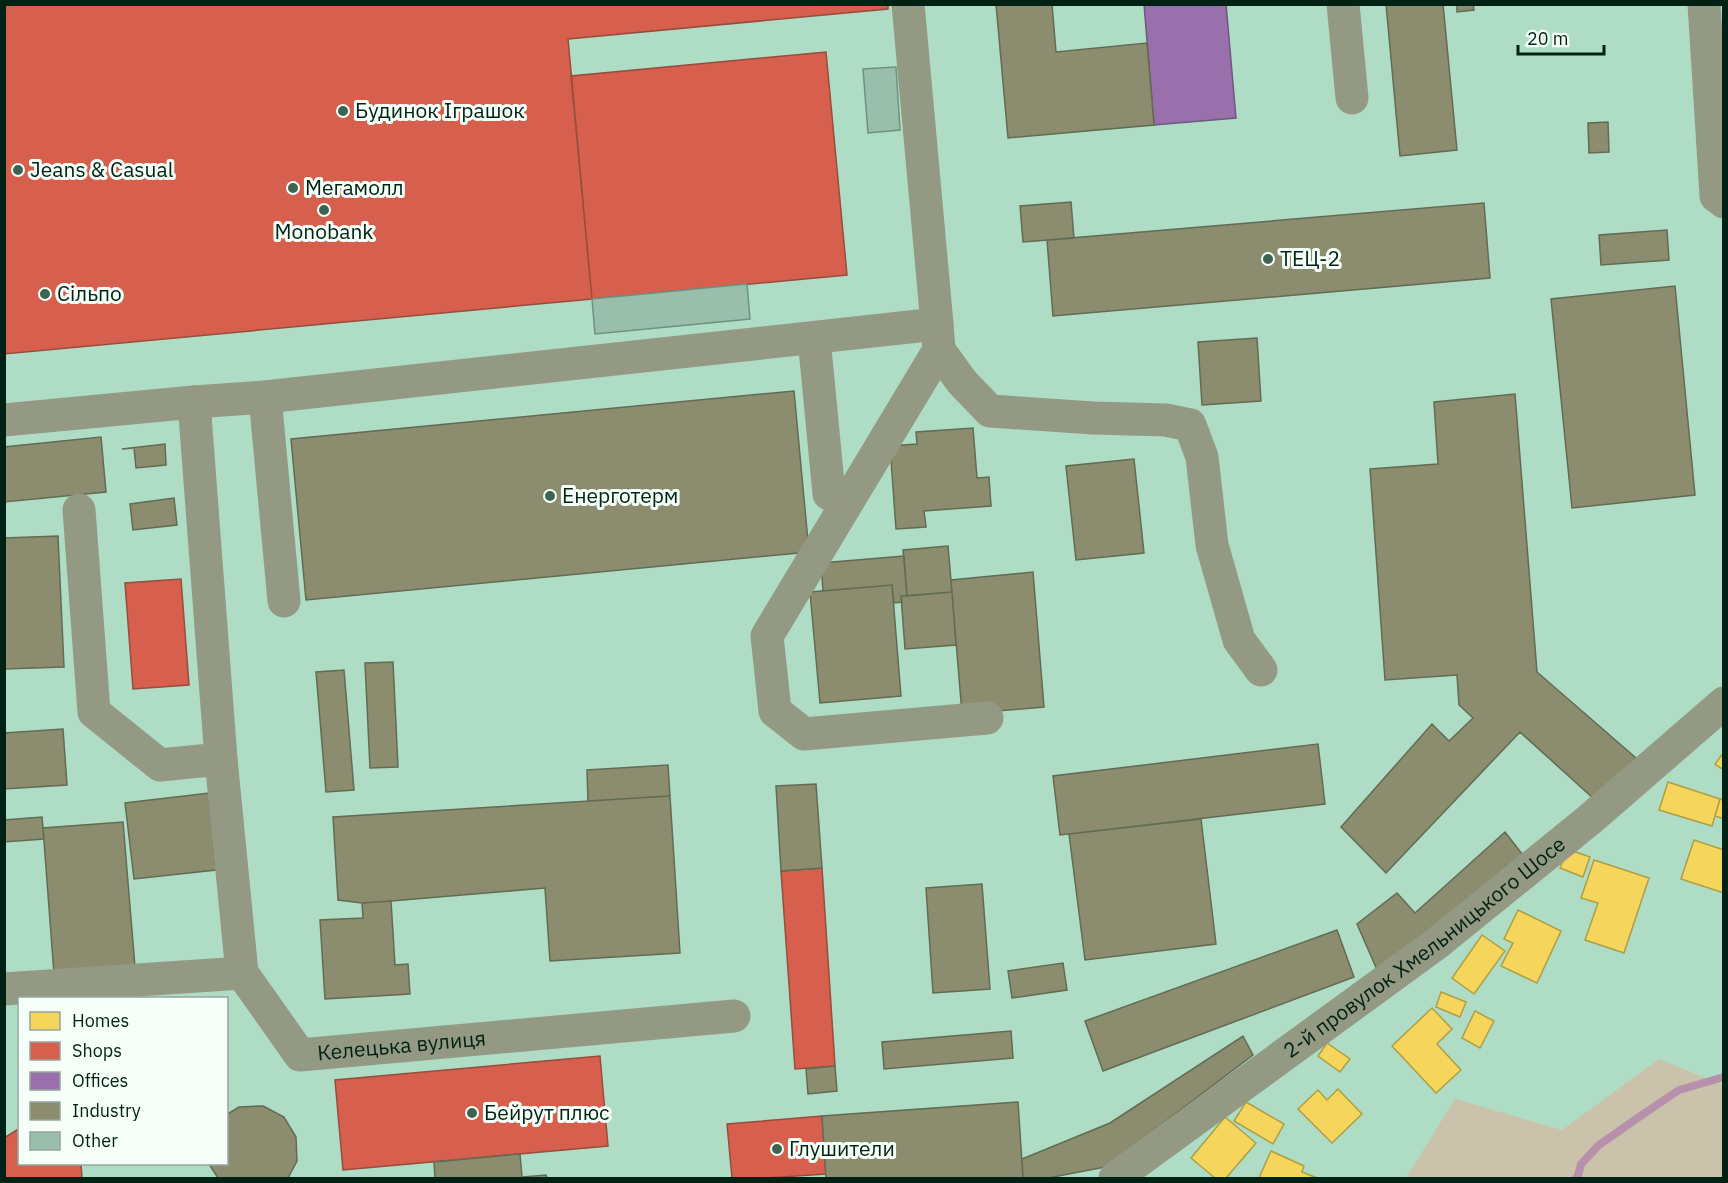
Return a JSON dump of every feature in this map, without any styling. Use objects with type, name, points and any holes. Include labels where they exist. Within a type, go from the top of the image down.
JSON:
[{"type":"street","points":[[909,4],[938,337],[962,382],[990,411],[1166,420],[1190,425],[1202,457],[1212,545],[1239,640],[1261,670]]},
{"type":"street","points":[[1343,4],[1352,98]]},
{"type":"street","points":[[1704,4],[1716,196],[1724,202]]},
{"type":"street","points":[[4,420],[265,397],[814,338],[938,337]]},
{"type":"street","points":[[938,337],[767,636],[775,711],[804,734],[987,718]]},
{"type":"street","points":[[814,338],[829,494]]},
{"type":"street","points":[[265,397],[284,601]]},
{"type":"street","points":[[4,989],[242,973],[221,759],[194,402]]},
{"type":"street","points":[[79,510],[94,712],[160,765],[221,759]]},
{"type":"street","name":"2-й провулок Хмельницького Шосе","points":[[1115,1179],[1436,944],[1589,820],[1724,703]]},
{"type":"street","name":"Келецька вулиця","points":[[242,973],[300,1055],[734,1016]]},
{"type":"shaded area","points":[[1659,1059],[1723,1085],[1723,1178],[1406,1178],[1455,1099],[1562,1130]]},
{"type":"building: Homes","points":[[1724,752],[1724,770],[1715,764]]},
{"type":"building: Homes","points":[[1668,782],[1720,799],[1712,826],[1659,810]]},
{"type":"building: Homes","points":[[1720,799],[1724,800],[1724,819],[1715,816]]},
{"type":"building: Homes","points":[[1694,840],[1724,850],[1724,893],[1681,879]]},
{"type":"building: Homes","points":[[1567,849],[1590,857],[1583,877],[1560,868]]},
{"type":"building: Homes","points":[[1594,860],[1649,878],[1624,953],[1585,940],[1598,903],[1581,898]]},
{"type":"building: Homes","points":[[1518,910],[1561,931],[1537,983],[1501,966],[1513,943],[1504,939]]},
{"type":"building: Homes","points":[[1482,935],[1505,951],[1474,994],[1452,978]]},
{"type":"building: Homes","points":[[1441,992],[1466,1002],[1460,1017],[1436,1007]]},
{"type":"building: Homes","points":[[1432,1008],[1452,1029],[1437,1044],[1461,1070],[1436,1093],[1392,1046]]},
{"type":"building: Homes","points":[[1475,1011],[1494,1021],[1480,1048],[1462,1038]]},
{"type":"building: Homes","points":[[1327,1043],[1350,1059],[1340,1072],[1318,1056]]},
{"type":"building: Homes","points":[[1338,1089],[1362,1114],[1332,1143],[1298,1109],[1318,1090],[1327,1100]]},
{"type":"building: Homes","points":[[1246,1102],[1284,1124],[1273,1144],[1234,1121]]},
{"type":"building: Homes","points":[[1225,1117],[1256,1143],[1226,1178],[1215,1178],[1191,1158]]},
{"type":"building: Homes","points":[[1271,1151],[1304,1166],[1302,1172],[1317,1178],[1259,1178]]},
{"type":"building: Shops","name":"Мегамолл","points":[[4,4],[888,4],[888,9],[568,39],[592,299],[4,354]]},
{"type":"building: Shops","points":[[826,52],[847,275],[592,299],[571,76]]},
{"type":"building: Shops","points":[[181,579],[189,685],[133,689],[125,583]]},
{"type":"building: Shops","points":[[822,868],[835,1066],[795,1069],[781,871]]},
{"type":"building: Shops","name":"Бейрут плюс","points":[[600,1056],[608,1146],[343,1170],[335,1080]]},
{"type":"building: Shops","name":"Глушители","points":[[822,1116],[826,1174],[732,1178],[727,1124]]},
{"type":"building: Shops","points":[[18,1129],[18,1165],[81,1165],[82,1178],[4,1178],[4,1138]]},
{"type":"building: Offices","points":[[1144,4],[1226,4],[1236,118],[1154,125]]},
{"type":"building: Industry","points":[[996,4],[1052,4],[1056,52],[1147,43],[1154,125],[1008,138]]},
{"type":"building: Industry","points":[[1386,4],[1443,4],[1457,150],[1400,156]]},
{"type":"building: Industry","points":[[1457,4],[1473,4],[1474,10],[1457,12]]},
{"type":"building: Industry","points":[[1608,122],[1609,152],[1589,153],[1588,123]]},
{"type":"building: Industry","points":[[1071,202],[1074,238],[1023,242],[1020,206]]},
{"type":"building: Industry","name":"ТЕЦ-2","points":[[1484,203],[1490,278],[1053,316],[1047,240]]},
{"type":"building: Industry","points":[[1667,230],[1669,260],[1601,265],[1599,235]]},
{"type":"building: Industry","points":[[1675,286],[1695,495],[1572,508],[1551,299]]},
{"type":"building: Industry","points":[[1257,338],[1261,401],[1202,405],[1198,342]]},
{"type":"building: Industry","name":"Енерготерм","points":[[794,391],[809,552],[306,600],[291,439]]},
{"type":"building: Industry","points":[[1515,394],[1537,672],[1636,758],[1594,799],[1520,732],[1386,873],[1341,827],[1432,724],[1449,741],[1473,718],[1459,705],[1457,675],[1385,680],[1370,469],[1438,464],[1434,402]]},
{"type":"building: Industry","points":[[973,428],[977,478],[989,477],[991,506],[924,511],[926,527],[896,529],[890,446],[917,444],[916,432]]},
{"type":"building: Industry","points":[[101,437],[106,492],[4,502],[4,447]]},
{"type":"building: Industry","points":[[165,444],[166,465],[136,468],[134,448],[122,449]]},
{"type":"building: Industry","points":[[1134,459],[1144,553],[1076,560],[1066,466]]},
{"type":"building: Industry","points":[[174,498],[177,525],[133,530],[130,504]]},
{"type":"building: Industry","points":[[58,536],[64,667],[4,669],[4,538]]},
{"type":"building: Industry","points":[[948,546],[952,592],[907,596],[903,550]]},
{"type":"building: Industry","points":[[904,556],[907,596],[901,596],[902,602],[894,603],[892,585],[823,591],[821,563]]},
{"type":"building: Industry","points":[[1033,572],[1044,707],[962,714],[951,580]]},
{"type":"building: Industry","points":[[892,585],[901,696],[820,703],[810,592]]},
{"type":"building: Industry","points":[[952,592],[956,645],[905,649],[901,596]]},
{"type":"building: Industry","points":[[393,662],[398,767],[370,768],[365,663]]},
{"type":"building: Industry","points":[[344,670],[354,790],[326,792],[316,672]]},
{"type":"building: Industry","points":[[63,729],[67,785],[4,789],[4,733]]},
{"type":"building: Industry","points":[[1318,744],[1325,804],[1060,835],[1053,776]]},
{"type":"building: Industry","points":[[668,765],[670,796],[588,801],[587,770]]},
{"type":"building: Industry","points":[[816,784],[822,868],[781,871],[776,786]]},
{"type":"building: Industry","points":[[209,793],[216,870],[134,879],[125,803]]},
{"type":"building: Industry","points":[[670,796],[680,953],[550,961],[545,888],[362,903],[338,900],[333,817]]},
{"type":"building: Industry","points":[[42,817],[44,839],[4,842],[4,820]]},
{"type":"building: Industry","points":[[1201,819],[1216,944],[1085,960],[1069,834]]},
{"type":"building: Industry","points":[[123,822],[135,967],[54,974],[43,828]]},
{"type":"building: Industry","points":[[1505,832],[1522,854],[1378,972],[1357,924],[1397,893],[1415,913]]},
{"type":"building: Industry","points":[[982,884],[990,989],[933,993],[926,888]]},
{"type":"building: Industry","points":[[391,901],[395,965],[408,964],[410,994],[325,999],[320,920],[363,918],[362,903]]},
{"type":"building: Industry","points":[[1337,930],[1354,977],[1103,1071],[1085,1021]]},
{"type":"building: Industry","points":[[1063,963],[1067,990],[1012,998],[1008,971]]},
{"type":"building: Industry","points":[[1011,1031],[1013,1058],[884,1069],[882,1042]]},
{"type":"building: Industry","points":[[1243,1036],[1253,1055],[1105,1167],[1048,1178],[1023,1178],[1022,1159],[1110,1123]]},
{"type":"building: Industry","points":[[835,1066],[837,1091],[808,1094],[806,1069]]},
{"type":"building: Industry","points":[[1018,1102],[1023,1178],[826,1178],[822,1116]]},
{"type":"building: Industry","points":[[263,1106],[284,1117],[296,1137],[297,1161],[288,1178],[218,1178],[210,1165],[228,1165],[228,1114],[239,1107]]},
{"type":"building: Industry","points":[[520,1154],[522,1177],[546,1175],[547,1178],[435,1178],[434,1162]]},
{"type":"building: Other","points":[[896,67],[900,130],[868,133],[863,69]]},
{"type":"building: Other","points":[[747,284],[750,319],[595,334],[592,299]]},
{"type":"waterway","points":[[1576,1178],[1581,1164],[1599,1145],[1639,1117],[1679,1090],[1724,1077]]},
{"type":"place","name":"Будинок Іграшок","points":[[343,111]]},
{"type":"place","name":"Jeans & Casual","points":[[18,170]]},
{"type":"place","name":"Мегамолл","points":[[293,188]]},
{"type":"place","name":"Monobank","points":[[324,210]]},
{"type":"place","name":"ТЕЦ-2","points":[[1268,259]]},
{"type":"place","name":"Сільпо","points":[[45,294]]},
{"type":"place","name":"Енерготерм","points":[[550,496]]},
{"type":"place","name":"Бейрут плюс","points":[[472,1113]]},
{"type":"place","name":"Глушители","points":[[777,1149]]}]
